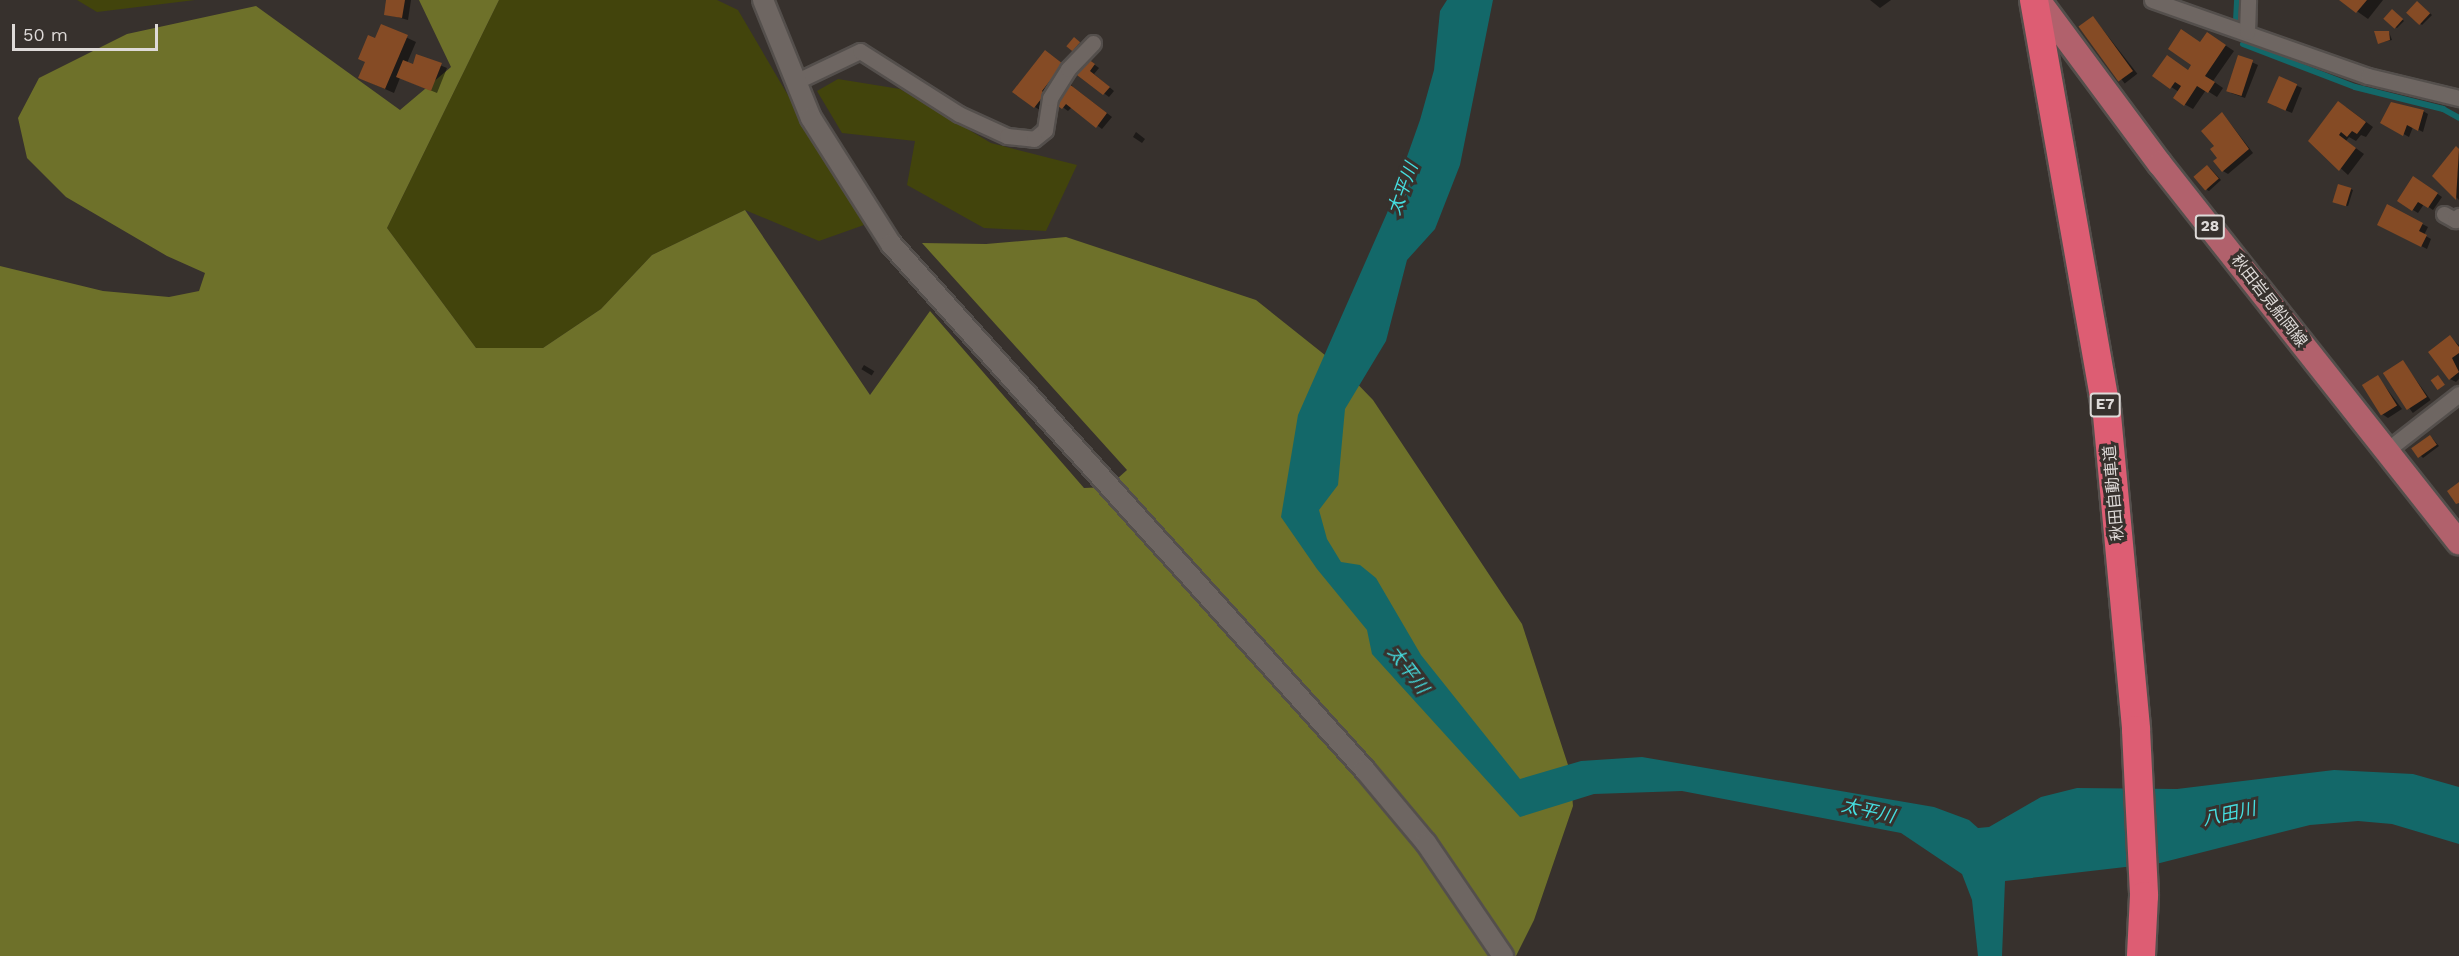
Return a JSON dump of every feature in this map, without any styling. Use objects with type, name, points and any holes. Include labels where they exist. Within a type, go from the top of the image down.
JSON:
[{"type":"highway","name":"秋田自動車道","points":[[2036,0],[2107,415],[2136,730],[2144,896],[2140,956]]},
{"type":"main road","name":"秋田岩見船岡線","points":[[2036,0],[2160,164],[2459,542]]},
{"type":"street","points":[[763,0],[811,118],[891,244],[1365,770],[1426,843],[1503,956]]},
{"type":"street","points":[[2152,0],[2368,76],[2459,98]]},
{"type":"street","points":[[2247,32],[2248,0]]},
{"type":"street","points":[[795,82],[860,51],[959,114],[1007,136],[1034,138],[1045,130],[1050,98],[1056,88],[1093,43]]},
{"type":"street","points":[[2387,450],[2459,394]]},
{"type":"shaded area","points":[[77,0],[195,0],[97,12]]},
{"type":"shaded area","points":[[419,0],[499,0],[387,228],[476,348],[543,348],[601,309],[652,255],[745,210],[870,395],[930,311],[1084,488],[1108,487],[1127,470],[922,243],[986,244],[1066,237],[1256,300],[1345,371],[1373,400],[1522,624],[1570,771],[1573,806],[1534,920],[1516,956],[0,956],[0,266],[103,291],[169,297],[199,291],[205,273],[167,256],[66,197],[27,158],[18,118],[39,78],[127,34],[256,6],[400,110],[451,67]]},
{"type":"shaded area","points":[[499,0],[717,0],[738,10],[864,225],[819,241],[745,210],[652,255],[601,309],[543,348],[476,348],[387,228]]},
{"type":"shaded area","points":[[838,79],[900,89],[991,143],[1077,165],[1046,231],[984,228],[907,185],[915,141],[842,133],[817,91]]},
{"type":"water","points":[[1447,0],[1493,0],[1460,165],[1435,229],[1407,260],[1386,341],[1345,409],[1338,485],[1319,510],[1327,539],[1341,562],[1360,565],[1376,578],[1421,655],[1520,779],[1581,761],[1642,757],[1934,807],[1969,820],[1978,828],[1989,827],[2041,797],[2077,788],[2177,789],[2334,770],[2413,774],[2459,787],[2459,844],[2392,824],[2358,821],[2310,825],[2160,863],[2005,881],[2002,956],[1978,956],[1972,900],[1962,874],[1901,833],[1682,791],[1594,794],[1520,817],[1372,654],[1367,630],[1317,569],[1281,517],[1298,415],[1387,213],[1420,120],[1434,70],[1440,11]]},
{"type":"building","points":[[386,0],[405,0],[402,18],[384,15]]},
{"type":"building","points":[[2339,0],[2367,0],[2356,13]]},
{"type":"building","points":[[2417,1],[2430,13],[2419,25],[2406,13]]},
{"type":"building","points":[[2392,9],[2403,19],[2394,29],[2383,19]]},
{"type":"building","points":[[2093,16],[2133,71],[2118,82],[2078,27]]},
{"type":"building","points":[[381,24],[408,35],[385,89],[358,78],[365,62],[358,59],[368,35],[375,38]]},
{"type":"building","points":[[2181,29],[2200,42],[2207,32],[2226,45],[2205,76],[2215,82],[2208,93],[2197,86],[2184,106],[2173,98],[2181,86],[2175,82],[2170,89],[2152,76],[2167,55],[2188,70],[2191,65],[2168,49]]},
{"type":"building","points":[[2374,31],[2389,31],[2390,40],[2378,44]]},
{"type":"building","points":[[1074,37],[1080,42],[1072,51],[1066,46]]},
{"type":"building","points":[[1045,50],[1063,64],[1042,91],[1045,94],[1034,108],[1012,92]]},
{"type":"building","points":[[416,54],[442,63],[431,91],[396,77],[403,60],[413,64]]},
{"type":"building","points":[[2238,55],[2253,60],[2241,96],[2226,91]]},
{"type":"building","points":[[1085,57],[1095,64],[1090,71],[1110,87],[1103,95],[1073,72]]},
{"type":"building","points":[[2279,76],[2297,84],[2285,111],[2267,102]]},
{"type":"building","points":[[1068,83],[1107,113],[1096,128],[1066,104],[1062,109],[1055,104]]},
{"type":"building","points":[[2338,101],[2366,122],[2357,134],[2352,131],[2347,137],[2341,132],[2339,135],[2356,148],[2339,171],[2308,141]]},
{"type":"building","points":[[2391,102],[2424,110],[2418,131],[2407,125],[2403,136],[2380,123]]},
{"type":"building","points":[[2222,112],[2249,149],[2222,172],[2213,161],[2217,158],[2210,149],[2214,146],[2201,131]]},
{"type":"building","points":[[2456,146],[2459,149],[2456,200],[2432,176]]},
{"type":"building","points":[[2207,165],[2219,179],[2205,190],[2193,177]]},
{"type":"building","points":[[2413,176],[2438,193],[2428,208],[2418,202],[2412,211],[2397,201]]},
{"type":"building","points":[[2338,184],[2351,188],[2346,206],[2332,202]]},
{"type":"building","points":[[2387,204],[2423,223],[2419,231],[2427,235],[2421,247],[2377,225]]},
{"type":"building","points":[[2450,335],[2459,347],[2459,353],[2452,358],[2459,372],[2449,380],[2428,352]]},
{"type":"building","points":[[2403,360],[2427,397],[2407,410],[2383,373]]},
{"type":"building","points":[[2378,375],[2397,406],[2381,416],[2362,385]]},
{"type":"building","points":[[2438,375],[2445,385],[2438,390],[2431,380]]},
{"type":"building","points":[[2430,435],[2437,445],[2418,458],[2411,448]]},
{"type":"building","points":[[2459,482],[2459,503],[2456,504],[2447,491]]},
{"type":"waterway","points":[[2236,21],[2237,0]]},
{"type":"waterway","points":[[2243,44],[2355,87],[2443,109],[2459,118]]},
{"type":"water label","name":"太平川","points":[[1403,189]]},
{"type":"water label","name":"太平川","points":[[1408,670]]},
{"type":"water label","name":"太平川","points":[[1868,811]]},
{"type":"water label","name":"八田川","points":[[2229,814]]}]
